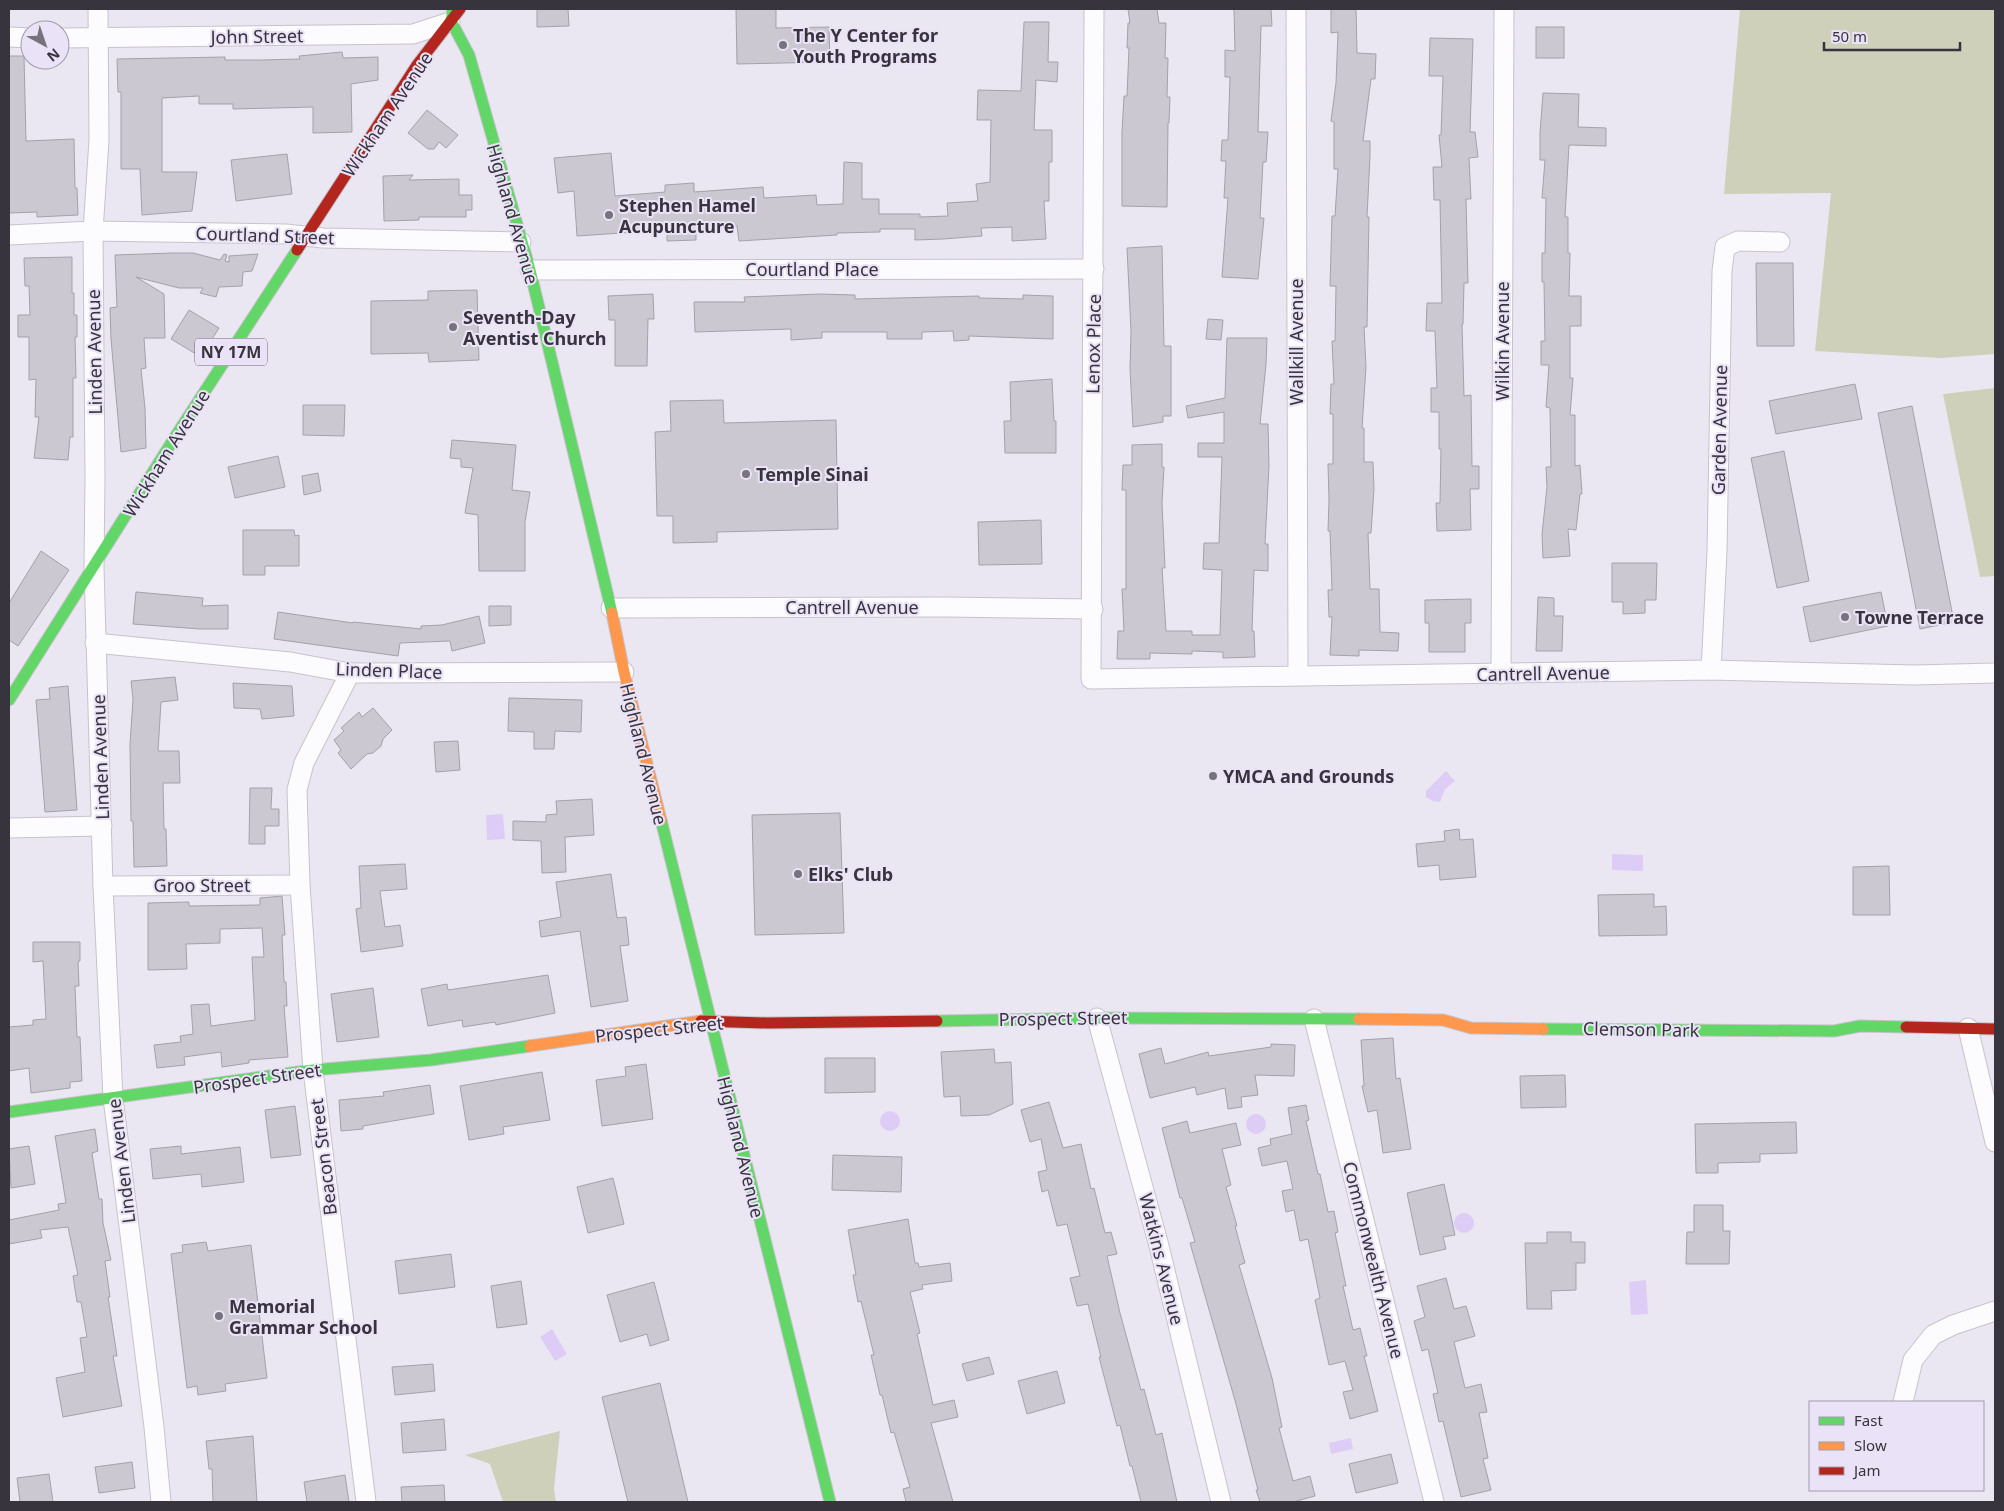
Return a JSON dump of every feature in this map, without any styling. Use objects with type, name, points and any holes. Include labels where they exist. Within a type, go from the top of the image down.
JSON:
[{"type":"street","name":"Linden Avenue","points":[[98,9],[99,140],[93,231],[94,567],[103,886],[113,1098],[154,1427],[161,1502]]},
{"type":"street","name":"Lenox Place","points":[[1091,678],[1093,609],[1094,9]]},
{"type":"street","name":"Wallkill Avenue","points":[[1296,9],[1298,674]]},
{"type":"street","name":"Wilkin Avenue","points":[[1500,674],[1504,9]]},
{"type":"street","name":"John Street","points":[[70,38],[413,34],[455,13]]},
{"type":"street","name":"Wickham Avenue","points":[[9,700],[177,434],[417,65],[455,13]]},
{"type":"street","name":"Highland Avenue","points":[[455,13],[469,55],[530,270],[611,608],[624,672],[830,1502]]},
{"type":"street","name":"Courtland Street","points":[[9,235],[93,231],[521,242]]},
{"type":"street","name":"Garden Avenue","points":[[1711,670],[1717,552],[1722,271],[1725,247],[1738,241],[1780,242]]},
{"type":"street","name":"Courtland Place","points":[[530,270],[1094,269]]},
{"type":"street","name":"Cantrell Avenue","points":[[611,608],[944,606],[1093,609]]},
{"type":"street","name":"Linden Place","points":[[95,643],[290,662],[350,673],[624,672]]},
{"type":"street","name":"Cantrell Avenue","points":[[1091,678],[1711,670],[1914,675],[1995,673]]},
{"type":"street","name":"Beacon Street","points":[[350,673],[304,763],[297,790],[300,885],[312,1070],[366,1502]]},
{"type":"street","points":[[9,828],[102,826]]},
{"type":"street","name":"Groo Street","points":[[103,886],[300,885]]},
{"type":"street","name":"Prospect Street","points":[[9,1112],[312,1070],[431,1060],[709,1020],[766,1022],[1098,1018],[1314,1019]]},
{"type":"street","name":"Watkins Avenue","points":[[1098,1018],[1159,1246],[1221,1502]]},
{"type":"street","name":"Clemson Park","points":[[1314,1019],[1442,1020],[1471,1028],[1834,1031],[1860,1026],[1995,1028]]},
{"type":"street","name":"Commonwealth Avenue","points":[[1314,1019],[1434,1502]]},
{"type":"street","points":[[1968,1028],[1995,1142]]},
{"type":"street","points":[[1903,1401],[1913,1360],[1933,1335],[1953,1324],[1995,1311]]},
{"type":"green space","points":[[1740,9],[1995,9],[1995,354],[1941,358],[1815,351],[1831,193],[1724,194]]},
{"type":"green space","points":[[1995,388],[1995,576],[1980,577],[1943,394]]},
{"type":"green space","points":[[560,1431],[554,1489],[556,1502],[503,1502],[490,1464],[465,1455]]},
{"type":"shaded area","points":[[1446,771],[1455,781],[1445,789],[1440,802],[1426,797],[1426,791]]},
{"type":"shaded area","points":[[503,814],[505,839],[487,840],[486,815]]},
{"type":"shaded area","points":[[1612,854],[1643,855],[1643,871],[1612,870]]},
{"type":"shaded area","points":[[890,1111],[897,1114],[900,1121],[897,1128],[890,1131],[883,1128],[880,1121],[883,1114]]},
{"type":"shaded area","points":[[1256,1114],[1263,1117],[1266,1124],[1263,1131],[1256,1134],[1249,1131],[1246,1124],[1249,1117]]},
{"type":"shaded area","points":[[1464,1213],[1471,1216],[1474,1223],[1471,1230],[1464,1233],[1457,1230],[1454,1223],[1457,1216]]},
{"type":"shaded area","points":[[1646,1280],[1648,1314],[1631,1315],[1629,1282]]},
{"type":"shaded area","points":[[552,1329],[567,1354],[555,1361],[540,1337]]},
{"type":"shaded area","points":[[1351,1438],[1353,1449],[1331,1454],[1329,1443]]},
{"type":"building","points":[[537,9],[568,9],[569,26],[537,27]]},
{"type":"building","name":"The Y Center for Youth Programs","points":[[736,9],[776,9],[776,28],[829,27],[830,62],[737,64]]},
{"type":"building","points":[[1128,9],[1157,9],[1159,23],[1166,23],[1165,58],[1168,58],[1167,97],[1170,97],[1167,207],[1122,206],[1122,132],[1124,96],[1127,96],[1128,23],[1130,23]]},
{"type":"building","points":[[1234,9],[1271,9],[1272,26],[1261,26],[1258,132],[1268,132],[1266,162],[1263,162],[1260,218],[1264,218],[1258,279],[1222,277],[1228,198],[1224,198],[1226,161],[1221,161],[1222,140],[1228,140],[1230,77],[1225,77],[1225,50],[1235,51]]},
{"type":"building","points":[[1331,9],[1356,9],[1357,53],[1376,54],[1375,79],[1371,79],[1363,141],[1370,141],[1370,156],[1367,217],[1369,217],[1367,327],[1364,327],[1366,367],[1362,428],[1364,428],[1364,462],[1373,462],[1374,489],[1371,533],[1368,533],[1370,589],[1379,589],[1380,632],[1399,633],[1398,651],[1359,650],[1359,656],[1330,655],[1332,617],[1329,617],[1328,590],[1332,590],[1330,531],[1328,531],[1328,464],[1333,464],[1333,414],[1330,414],[1331,384],[1334,384],[1332,341],[1335,341],[1336,286],[1330,286],[1332,216],[1335,216],[1338,169],[1334,169],[1334,122],[1331,121],[1336,83],[1338,32],[1331,33]]},
{"type":"building","points":[[1024,22],[1049,22],[1048,62],[1058,62],[1057,82],[1036,80],[1034,130],[1052,130],[1052,162],[1049,162],[1049,201],[1044,201],[1046,239],[1012,241],[1012,227],[981,228],[982,236],[915,240],[915,229],[880,229],[880,232],[837,233],[837,235],[739,241],[737,226],[696,229],[696,240],[667,241],[667,230],[577,236],[574,191],[558,193],[554,158],[611,153],[615,196],[665,192],[665,185],[694,183],[694,192],[763,187],[764,198],[816,195],[817,205],[843,204],[844,162],[862,163],[862,199],[879,199],[879,214],[920,214],[920,217],[948,216],[947,203],[978,201],[976,184],[990,182],[991,120],[977,120],[978,90],[1021,91]]},
{"type":"building","points":[[1536,27],[1564,27],[1564,58],[1536,58]]},
{"type":"building","points":[[1430,38],[1473,39],[1470,132],[1475,132],[1478,157],[1469,158],[1471,199],[1466,199],[1468,283],[1464,283],[1462,324],[1464,396],[1471,395],[1472,466],[1479,466],[1479,489],[1470,489],[1471,530],[1437,531],[1436,503],[1440,503],[1441,449],[1439,449],[1439,412],[1431,412],[1431,388],[1437,388],[1435,331],[1426,331],[1427,303],[1442,303],[1440,200],[1434,200],[1433,167],[1442,167],[1439,135],[1441,135],[1443,76],[1429,76]]},
{"type":"building","points":[[342,52],[343,58],[378,57],[378,80],[351,84],[352,132],[313,133],[313,107],[233,109],[233,104],[199,104],[199,96],[162,98],[162,172],[197,172],[192,211],[142,215],[140,169],[121,169],[121,92],[118,92],[117,59],[225,57],[225,60],[300,59],[299,56]]},
{"type":"building","points":[[9,56],[20,56],[20,70],[24,70],[26,141],[74,139],[75,188],[77,188],[78,215],[37,217],[37,212],[9,213]]},
{"type":"building","points":[[1543,93],[1579,94],[1578,127],[1606,128],[1606,146],[1569,145],[1565,217],[1568,217],[1568,253],[1570,253],[1569,296],[1581,296],[1581,326],[1570,326],[1570,378],[1573,378],[1570,415],[1575,415],[1575,466],[1580,465],[1582,494],[1580,494],[1576,530],[1568,529],[1570,556],[1543,558],[1542,534],[1547,487],[1546,467],[1551,467],[1550,408],[1546,407],[1549,365],[1541,365],[1541,341],[1545,341],[1542,253],[1545,253],[1546,198],[1542,198],[1545,160],[1540,160]]},
{"type":"building","points":[[427,110],[458,135],[446,148],[439,142],[434,149],[428,149],[408,133]]},
{"type":"building","points":[[287,154],[292,194],[236,201],[231,160]]},
{"type":"building","points":[[413,175],[409,180],[459,179],[459,195],[472,195],[472,210],[466,210],[466,217],[419,217],[419,220],[384,221],[383,176]]},
{"type":"building","points":[[1162,246],[1164,346],[1171,346],[1171,416],[1163,416],[1163,422],[1133,427],[1127,248]]},
{"type":"building","points":[[193,253],[220,260],[224,254],[227,255],[225,261],[229,262],[229,256],[258,254],[252,271],[243,272],[242,286],[219,287],[216,297],[200,293],[203,288],[179,288],[136,277],[164,294],[165,338],[144,338],[146,368],[141,369],[145,408],[146,448],[121,452],[110,308],[117,307],[115,255]]},
{"type":"building","points":[[72,257],[72,293],[74,293],[74,315],[77,315],[77,337],[75,337],[76,378],[73,378],[73,437],[70,437],[68,460],[34,458],[39,417],[35,417],[36,379],[29,380],[29,337],[18,337],[18,315],[30,315],[29,286],[25,286],[24,258]]},
{"type":"building","points":[[1756,263],[1793,263],[1794,346],[1757,346]]},
{"type":"building","points":[[477,290],[479,360],[429,362],[428,353],[371,354],[371,301],[428,300],[428,291]]},
{"type":"building","points":[[653,294],[654,319],[648,319],[647,366],[615,366],[615,320],[609,320],[608,296]]},
{"type":"building","points":[[820,294],[855,295],[855,299],[979,296],[979,298],[1023,299],[1023,295],[1053,296],[1053,339],[969,336],[969,340],[954,341],[953,331],[922,332],[922,339],[887,339],[887,332],[822,332],[822,338],[791,340],[791,329],[695,332],[694,302],[745,302],[744,297]]},
{"type":"building","points":[[189,310],[219,328],[201,357],[171,339]]},
{"type":"building","points":[[1208,319],[1223,320],[1221,340],[1206,339]]},
{"type":"building","points":[[1227,338],[1267,338],[1260,424],[1268,424],[1269,466],[1265,544],[1268,544],[1268,571],[1254,570],[1252,631],[1254,631],[1255,657],[1223,658],[1223,652],[1192,651],[1192,654],[1150,653],[1150,659],[1117,659],[1118,631],[1124,631],[1122,589],[1126,589],[1126,490],[1122,490],[1123,465],[1132,465],[1132,445],[1162,444],[1165,568],[1162,568],[1166,631],[1192,631],[1192,635],[1220,635],[1222,570],[1203,569],[1204,543],[1219,543],[1222,457],[1198,457],[1198,443],[1224,443],[1224,412],[1188,418],[1186,406],[1225,398]]},
{"type":"building","points":[[1052,379],[1054,421],[1056,421],[1056,453],[1005,453],[1004,421],[1011,421],[1010,382]]},
{"type":"building","points":[[1855,384],[1862,419],[1776,434],[1769,401]]},
{"type":"building","name":"Temple Sinai","points":[[723,400],[724,423],[836,420],[838,529],[717,532],[717,542],[673,543],[673,516],[657,516],[655,432],[671,431],[670,401]]},
{"type":"building","points":[[303,405],[345,405],[344,436],[303,435]]},
{"type":"building","points":[[1912,406],[1954,622],[1920,629],[1878,413]]},
{"type":"building","points":[[452,440],[516,445],[512,490],[530,492],[525,522],[525,571],[479,571],[478,515],[465,513],[473,468],[461,467],[461,459],[450,458]]},
{"type":"building","points":[[1784,451],[1809,581],[1777,588],[1751,458]]},
{"type":"building","points":[[278,456],[285,487],[235,498],[228,467]]},
{"type":"building","points":[[318,473],[321,491],[304,495],[302,476]]},
{"type":"building","points":[[1041,520],[1042,564],[979,565],[978,522]]},
{"type":"building","points":[[243,530],[294,530],[295,536],[299,535],[299,566],[265,566],[265,575],[243,575]]},
{"type":"building","points":[[41,551],[69,570],[18,646],[9,640],[9,603]]},
{"type":"building","points":[[1612,563],[1657,563],[1656,600],[1645,600],[1645,613],[1623,614],[1623,602],[1612,602]]},
{"type":"building","points":[[136,592],[203,598],[202,606],[228,605],[228,629],[133,624]]},
{"type":"building","name":"Towne Terrace","points":[[1881,592],[1888,626],[1810,642],[1803,607]]},
{"type":"building","points":[[1538,597],[1554,598],[1554,616],[1563,616],[1562,651],[1536,651]]},
{"type":"building","points":[[1471,599],[1471,623],[1465,623],[1465,652],[1429,652],[1429,623],[1425,623],[1425,600]]},
{"type":"building","points":[[489,606],[511,606],[511,625],[489,626]]},
{"type":"building","points":[[278,612],[353,623],[421,629],[421,626],[442,625],[479,616],[485,643],[452,651],[450,641],[400,643],[398,656],[274,639]]},
{"type":"building","points":[[175,677],[178,700],[161,702],[158,751],[179,751],[180,783],[163,783],[167,866],[134,867],[133,821],[131,821],[130,744],[133,699],[131,681]]},
{"type":"building","points":[[233,683],[292,686],[294,716],[262,719],[260,709],[234,708]]},
{"type":"building","points":[[68,686],[77,810],[45,812],[36,700],[50,699],[49,688]]},
{"type":"building","points":[[509,698],[582,700],[581,732],[555,731],[554,749],[534,749],[534,732],[508,731]]},
{"type":"building","points":[[373,708],[392,730],[383,739],[381,746],[373,753],[367,754],[351,769],[338,753],[341,750],[334,740],[344,731],[341,728],[359,712],[362,717]]},
{"type":"building","points":[[458,741],[460,770],[436,772],[434,742]]},
{"type":"building","points":[[250,788],[272,788],[271,809],[279,809],[279,826],[265,826],[265,844],[249,844]]},
{"type":"building","points":[[592,799],[594,835],[565,837],[566,872],[542,873],[541,841],[513,840],[513,821],[546,822],[546,815],[557,814],[556,801]]},
{"type":"building","name":"Elks' Club","points":[[840,813],[844,933],[755,935],[752,815]]},
{"type":"building","points":[[1459,829],[1460,840],[1473,839],[1476,877],[1440,880],[1439,865],[1418,867],[1416,844],[1445,841],[1444,831]]},
{"type":"building","points":[[405,864],[407,889],[380,891],[385,927],[400,925],[403,946],[361,952],[356,909],[361,908],[359,866]]},
{"type":"building","points":[[1889,866],[1890,915],[1853,915],[1853,867]]},
{"type":"building","points":[[611,874],[617,918],[626,917],[629,945],[620,946],[628,1001],[591,1007],[580,931],[541,937],[539,921],[561,917],[556,882]]},
{"type":"building","points":[[1654,894],[1654,907],[1666,906],[1667,935],[1599,936],[1598,895]]},
{"type":"building","points":[[282,896],[285,935],[282,935],[284,982],[286,982],[287,1006],[284,1006],[288,1057],[249,1060],[249,1063],[222,1067],[221,1052],[184,1057],[185,1065],[157,1068],[154,1045],[181,1042],[180,1036],[193,1034],[191,1005],[209,1004],[211,1026],[255,1020],[252,957],[264,957],[262,928],[220,929],[220,943],[186,944],[187,969],[148,970],[148,903],[189,902],[189,906],[260,905],[260,898]]},
{"type":"building","points":[[33,942],[80,942],[80,961],[78,961],[79,986],[75,986],[77,1037],[80,1037],[82,1081],[70,1082],[70,1088],[31,1093],[29,1068],[9,1071],[9,1027],[33,1025],[33,1020],[46,1019],[43,961],[33,962]]},
{"type":"building","points":[[548,975],[555,1013],[496,1025],[495,1022],[463,1027],[462,1020],[428,1026],[421,989],[447,984],[448,990]]},
{"type":"building","points":[[373,988],[379,1037],[337,1042],[331,994]]},
{"type":"building","points":[[1393,1038],[1396,1079],[1400,1078],[1411,1149],[1383,1153],[1377,1110],[1368,1112],[1362,1086],[1364,1086],[1361,1040]]},
{"type":"building","points":[[1271,1044],[1295,1045],[1294,1076],[1255,1075],[1258,1095],[1241,1097],[1242,1107],[1228,1109],[1225,1088],[1197,1095],[1195,1087],[1150,1098],[1139,1054],[1161,1048],[1165,1064],[1208,1052],[1209,1056],[1271,1047]]},
{"type":"building","points":[[994,1049],[995,1063],[1011,1062],[1013,1104],[989,1115],[961,1116],[960,1096],[944,1097],[941,1052]]},
{"type":"building","points":[[825,1058],[875,1058],[875,1092],[825,1093]]},
{"type":"building","points":[[646,1064],[653,1119],[602,1126],[596,1080],[626,1076],[625,1067]]},
{"type":"building","points":[[542,1072],[550,1120],[503,1127],[504,1134],[469,1140],[460,1086]]},
{"type":"building","points":[[1565,1075],[1566,1107],[1521,1108],[1520,1076]]},
{"type":"building","points":[[430,1085],[434,1114],[363,1126],[363,1129],[341,1131],[339,1100],[384,1096],[383,1092]]},
{"type":"building","points":[[1049,1102],[1063,1148],[1081,1144],[1091,1189],[1094,1188],[1105,1233],[1111,1232],[1117,1254],[1107,1256],[1120,1313],[1141,1390],[1144,1389],[1156,1435],[1162,1433],[1177,1502],[1141,1502],[1120,1425],[1117,1426],[1099,1357],[1101,1357],[1088,1304],[1077,1306],[1070,1278],[1080,1276],[1067,1224],[1057,1226],[1048,1190],[1042,1192],[1038,1172],[1047,1170],[1041,1139],[1030,1142],[1021,1110]]},
{"type":"building","points":[[1306,1105],[1309,1120],[1306,1121],[1328,1212],[1334,1211],[1338,1232],[1335,1233],[1346,1286],[1343,1286],[1353,1330],[1360,1328],[1367,1356],[1364,1356],[1378,1411],[1350,1419],[1343,1392],[1353,1390],[1345,1361],[1329,1365],[1315,1300],[1320,1298],[1308,1239],[1300,1241],[1294,1210],[1286,1212],[1282,1191],[1293,1189],[1287,1161],[1262,1166],[1258,1148],[1271,1145],[1270,1139],[1292,1134],[1288,1108]]},
{"type":"building","points":[[295,1106],[301,1155],[271,1158],[265,1110]]},
{"type":"building","points":[[1187,1121],[1190,1133],[1236,1123],[1241,1145],[1222,1149],[1231,1185],[1226,1187],[1245,1263],[1239,1265],[1272,1378],[1282,1427],[1279,1428],[1293,1481],[1310,1476],[1315,1496],[1293,1502],[1260,1502],[1236,1404],[1190,1243],[1195,1242],[1182,1198],[1180,1198],[1162,1128]]},
{"type":"building","points":[[1796,1122],[1797,1153],[1760,1154],[1760,1162],[1718,1163],[1718,1173],[1696,1173],[1695,1124]]},
{"type":"building","points":[[95,1129],[98,1151],[92,1153],[99,1199],[102,1199],[103,1223],[111,1260],[105,1261],[110,1297],[108,1297],[117,1356],[113,1356],[122,1406],[63,1417],[56,1378],[85,1372],[80,1338],[87,1337],[81,1302],[77,1302],[73,1276],[78,1275],[68,1227],[40,1230],[42,1238],[9,1244],[9,1220],[59,1210],[58,1204],[66,1203],[55,1136]]},
{"type":"building","points":[[29,1146],[35,1184],[11,1188],[9,1149]]},
{"type":"building","points":[[181,1146],[181,1154],[240,1147],[244,1182],[202,1187],[201,1174],[153,1179],[150,1149]]},
{"type":"building","points":[[833,1155],[902,1157],[901,1192],[832,1190]]},
{"type":"building","points":[[613,1178],[624,1224],[588,1233],[577,1187]]},
{"type":"building","points":[[1444,1184],[1455,1235],[1443,1237],[1446,1249],[1420,1255],[1407,1193]]},
{"type":"building","points":[[1694,1205],[1723,1205],[1723,1231],[1730,1231],[1729,1264],[1686,1264],[1687,1232],[1694,1232]]},
{"type":"building","points":[[908,1219],[915,1263],[918,1263],[919,1267],[950,1263],[952,1281],[922,1285],[923,1289],[910,1292],[920,1333],[917,1334],[933,1405],[954,1400],[958,1417],[931,1423],[953,1502],[906,1502],[903,1489],[910,1487],[894,1432],[891,1433],[882,1395],[880,1395],[871,1355],[874,1355],[861,1301],[858,1302],[853,1275],[856,1275],[848,1230]]},
{"type":"building","points":[[1547,1232],[1571,1232],[1571,1242],[1585,1242],[1585,1263],[1576,1263],[1576,1290],[1551,1291],[1552,1309],[1527,1309],[1525,1243],[1547,1243]]},
{"type":"building","name":"Memorial Grammar School","points":[[206,1242],[208,1251],[251,1245],[267,1378],[225,1384],[226,1391],[198,1395],[197,1386],[187,1388],[171,1254],[183,1252],[182,1245]]},
{"type":"building","points":[[451,1254],[455,1287],[399,1294],[395,1261]]},
{"type":"building","points":[[1446,1278],[1454,1309],[1466,1306],[1475,1336],[1454,1342],[1465,1388],[1481,1384],[1487,1412],[1479,1413],[1488,1458],[1483,1459],[1491,1490],[1461,1497],[1443,1421],[1439,1422],[1433,1394],[1438,1393],[1428,1349],[1422,1351],[1414,1321],[1425,1317],[1417,1286]]},
{"type":"building","points":[[521,1281],[527,1324],[497,1328],[491,1286]]},
{"type":"building","points":[[654,1282],[669,1340],[650,1346],[647,1334],[620,1342],[607,1295]]},
{"type":"building","points":[[989,1357],[994,1374],[967,1381],[962,1364]]},
{"type":"building","points":[[433,1364],[435,1391],[395,1395],[392,1367]]},
{"type":"building","points":[[1057,1371],[1065,1403],[1027,1414],[1018,1381]]},
{"type":"building","points":[[660,1383],[688,1502],[628,1502],[602,1397]]},
{"type":"building","points":[[444,1419],[446,1450],[403,1453],[401,1423]]},
{"type":"building","points":[[253,1436],[257,1502],[213,1502],[212,1469],[209,1469],[206,1441]]},
{"type":"building","points":[[1391,1454],[1398,1483],[1356,1493],[1349,1464]]},
{"type":"building","points":[[132,1462],[135,1488],[99,1493],[95,1467]]},
{"type":"building","points":[[49,1474],[53,1502],[20,1502],[17,1478]]},
{"type":"building","points":[[345,1475],[349,1502],[307,1502],[304,1482]]},
{"type":"building","points":[[444,1485],[445,1502],[402,1502],[401,1487]]},
{"type":"traffic: fast","points":[[453,9],[451,21],[469,55],[530,270],[612,613]]},
{"type":"traffic: fast","points":[[9,700],[177,434],[297,250]]},
{"type":"traffic: fast","points":[[661,820],[830,1502]]},
{"type":"traffic: fast","points":[[937,1021],[1108,1018],[1359,1019]]},
{"type":"traffic: fast","points":[[1543,1029],[1834,1031],[1860,1026],[1906,1027]]},
{"type":"traffic: fast","points":[[9,1112],[313,1070],[431,1060],[530,1046]]},
{"type":"traffic: slow","points":[[612,613],[624,672],[661,820]]},
{"type":"traffic: slow","points":[[1359,1019],[1443,1020],[1471,1028],[1543,1029]]},
{"type":"traffic: slow","points":[[530,1046],[701,1021]]},
{"type":"traffic: jam","points":[[297,250],[417,65],[460,9]]},
{"type":"traffic: jam","points":[[701,1021],[767,1023],[937,1021]]},
{"type":"traffic: jam","points":[[1906,1027],[1995,1029]]},
{"type":"place","name":"The Y Center for Youth Programs","points":[[783,45]]},
{"type":"place","name":"Stephen Hamel Acupuncture","points":[[609,215]]},
{"type":"place","name":"Seventh-Day Aventist Church","points":[[453,327]]},
{"type":"place","name":"Temple Sinai","points":[[746,474]]},
{"type":"place","name":"Towne Terrace","points":[[1845,617]]},
{"type":"place","name":"YMCA and Grounds","points":[[1213,776]]},
{"type":"place","name":"Elks' Club","points":[[798,874]]},
{"type":"place","name":"Memorial Grammar School","points":[[219,1316]]}]
